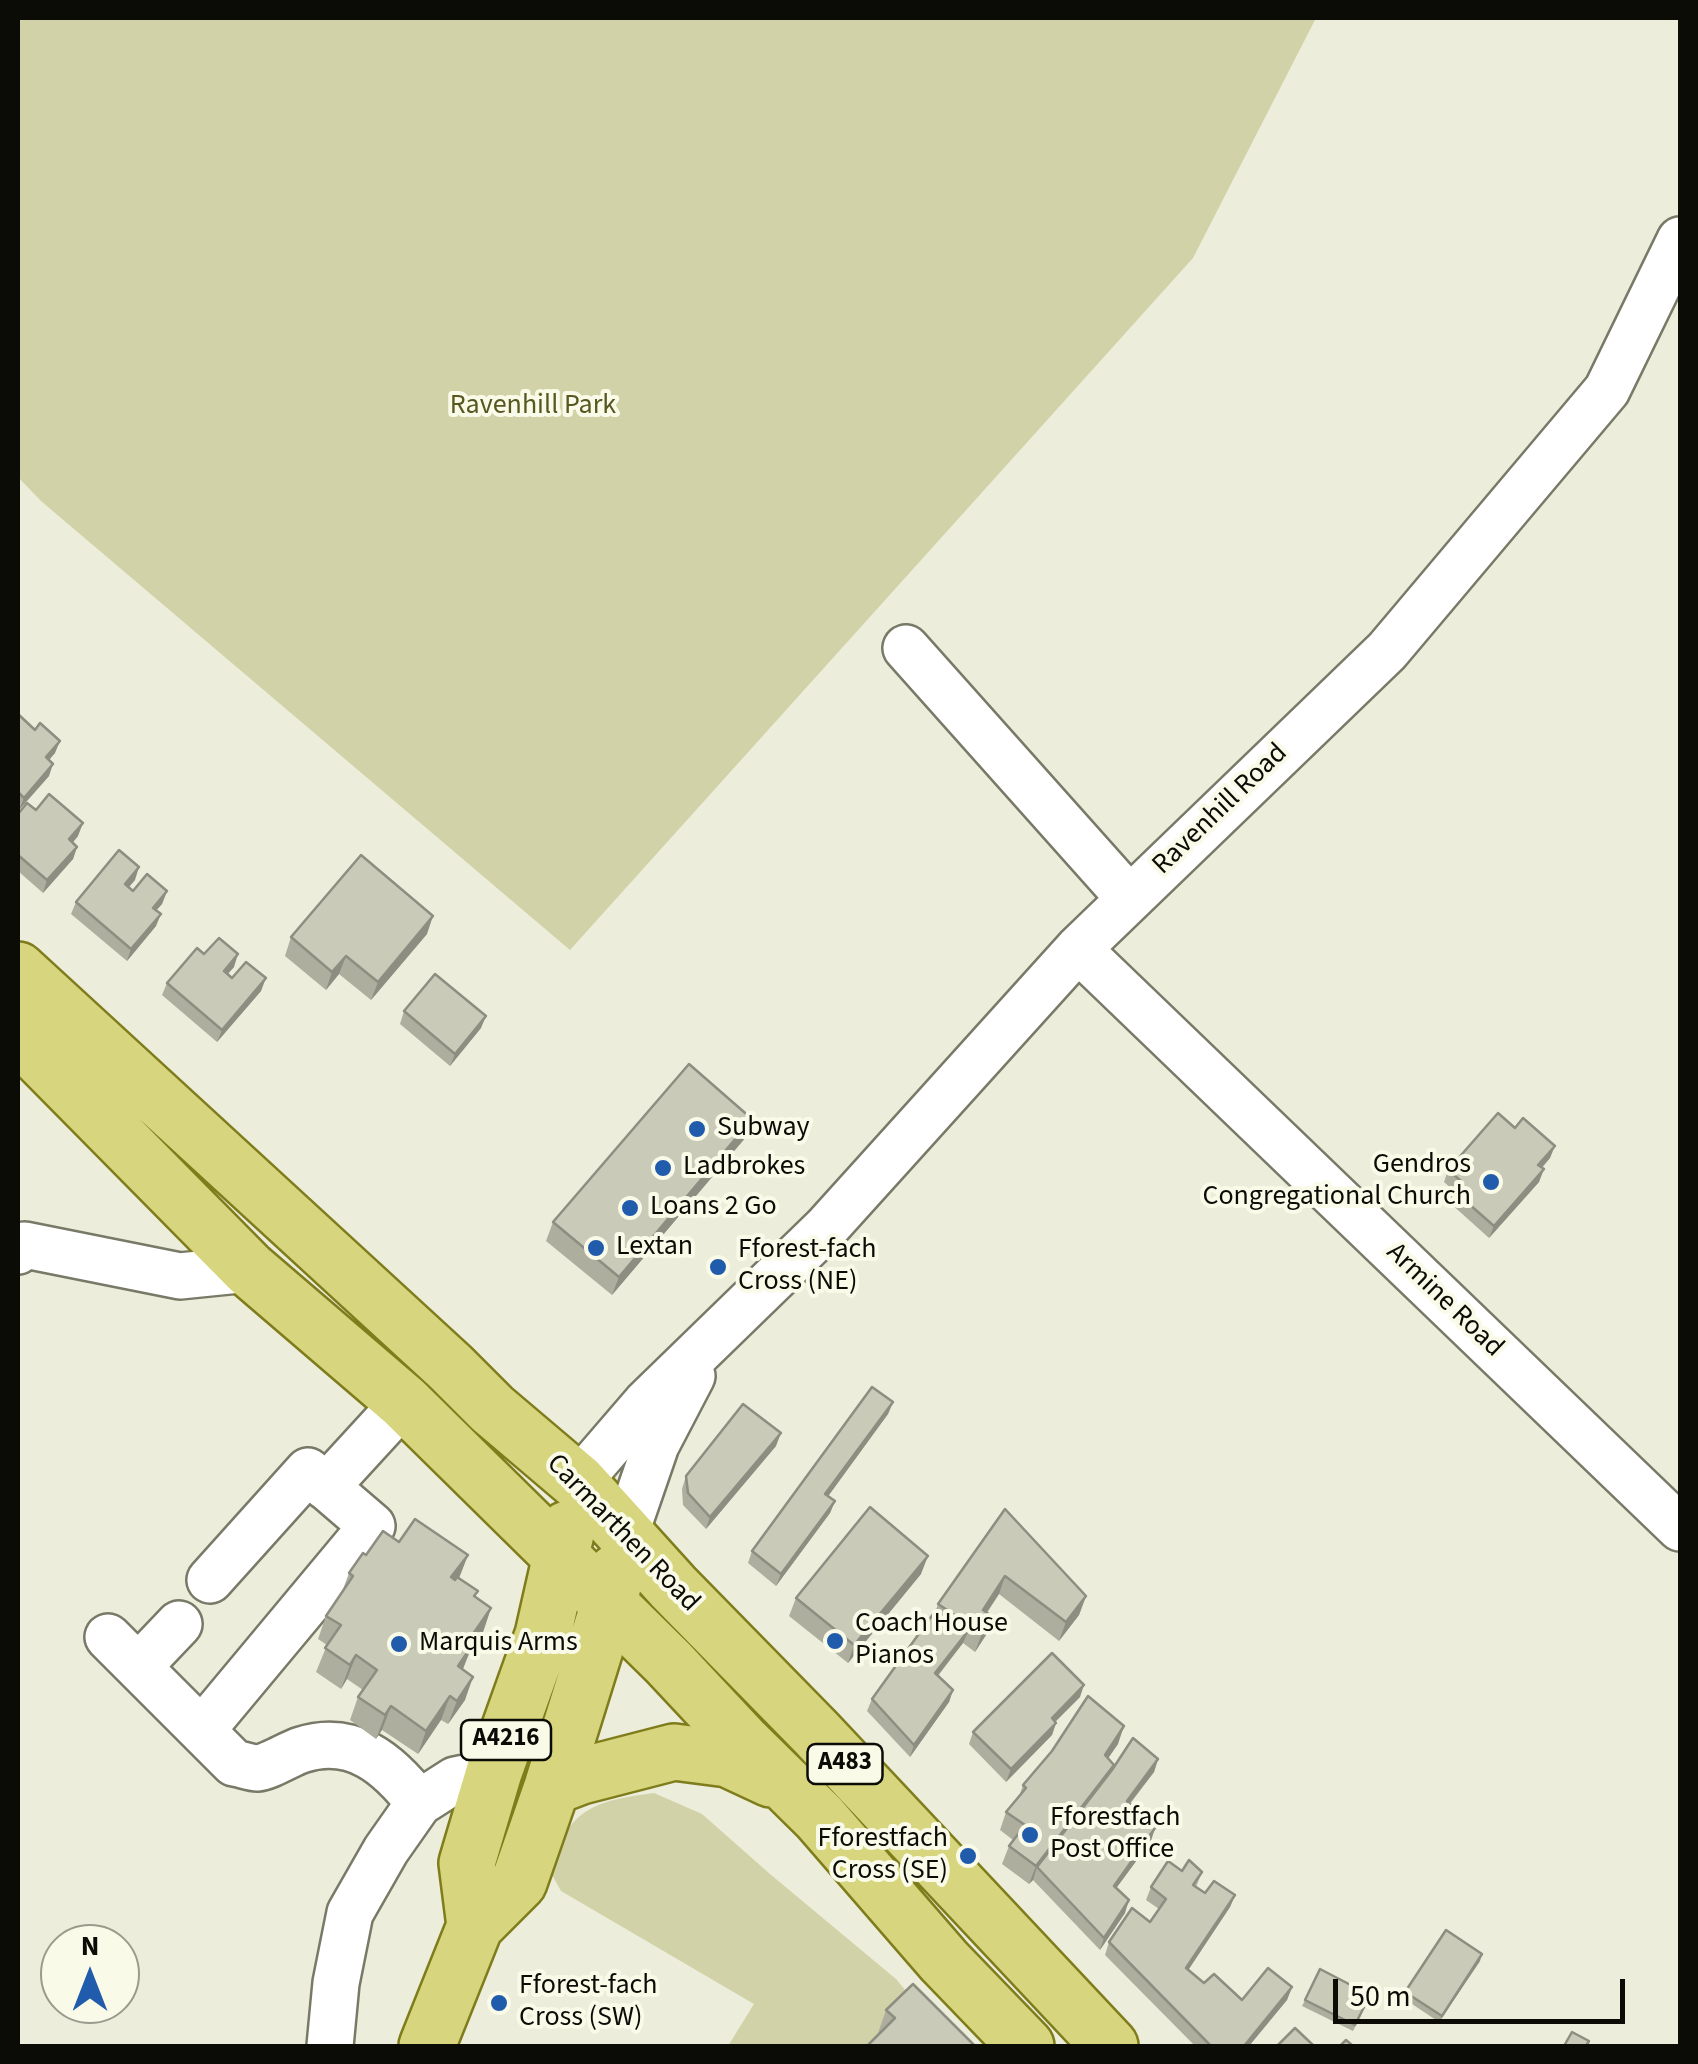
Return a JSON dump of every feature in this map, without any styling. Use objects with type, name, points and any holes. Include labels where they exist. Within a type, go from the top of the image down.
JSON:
[{"type":"main road","name":"Carmarthen Road","points":[[18,970],[450,1366],[492,1409],[578,1482],[1110,2046]]},
{"type":"main road","name":"Carmarthen Road","points":[[18,1036],[249,1268],[404,1402],[669,1663],[820,1818],[944,1961],[1026,2046]]},
{"type":"main road","points":[[560,1555],[578,1482]]},
{"type":"main road","points":[[609,1604],[625,1535]]},
{"type":"main road","name":"A4216","points":[[475,1926],[467,1863],[494,1772],[543,1636],[560,1555]]},
{"type":"main road","name":"A4216","points":[[427,2046],[475,1926],[519,1882],[609,1604]]},
{"type":"main road","points":[[552,1787],[674,1752],[728,1760],[792,1789]]},
{"type":"street","name":"Ravenhill Road","points":[[578,1482],[646,1403],[825,1229],[1078,948],[1387,650],[1607,390],[1680,240]]},
{"type":"street","points":[[906,648],[1130,898]]},
{"type":"street","name":"Armine Road","points":[[1078,948],[1680,1528]]},
{"type":"street","points":[[18,1251],[25,1244],[180,1276],[249,1268]]},
{"type":"street","name":"Ravenhill Road","points":[[625,1535],[656,1444],[710,1343]]},
{"type":"street","points":[[326,1487],[404,1402]]},
{"type":"street","points":[[202,1730],[372,1526],[308,1471],[210,1580]]},
{"type":"street","points":[[180,1624],[123,1651],[234,1763],[257,1768],[327,1743],[360,1750],[398,1776],[419,1803]]},
{"type":"street","points":[[330,2046],[336,1984],[350,1913],[386,1850],[419,1803],[455,1780],[494,1772]]},
{"type":"green space","name":"Ravenhill Park","points":[[18,18],[1316,18],[1193,258],[570,950],[41,501],[18,477]]},
{"type":"green space","points":[[654,1793],[702,1814],[896,1979],[952,2046],[728,2046],[754,2004],[561,1891],[550,1871],[565,1833],[586,1811],[615,1800]]},
{"type":"building","points":[[18,714],[35,730],[40,723],[60,741],[46,757],[53,764],[24,798],[18,792]]},
{"type":"building","points":[[49,794],[83,823],[69,839],[77,847],[47,880],[18,855],[18,814],[27,803],[36,810]]},
{"type":"building","points":[[119,850],[139,867],[125,884],[133,891],[147,874],[167,891],[153,908],[161,914],[131,949],[76,902]]},
{"type":"building","points":[[361,855],[433,916],[378,982],[346,956],[332,972],[291,937]]},
{"type":"building","points":[[219,938],[238,954],[224,971],[232,978],[246,962],[266,978],[222,1030],[167,983],[197,948],[204,954]]},
{"type":"building","points":[[435,974],[486,1016],[455,1054],[404,1011]]},
{"type":"building","points":[[689,1064],[752,1119],[619,1277],[553,1222]]},
{"type":"building","name":"Gendros Congregational Church","points":[[1498,1113],[1515,1128],[1523,1118],[1555,1146],[1538,1165],[1544,1169],[1494,1226],[1453,1190],[1461,1181],[1448,1170]]},
{"type":"building","points":[[872,1387],[893,1402],[825,1494],[835,1501],[781,1574],[752,1551]]},
{"type":"building","points":[[743,1404],[781,1433],[710,1517],[688,1493],[686,1476]]},
{"type":"building","points":[[870,1507],[928,1556],[854,1645],[796,1598]]},
{"type":"building","points":[[1005,1509],[1086,1596],[1066,1622],[1005,1576],[983,1610],[993,1617],[982,1633],[938,1604]]},
{"type":"building","name":"Marquis Arms","points":[[415,1519],[468,1555],[451,1577],[478,1591],[474,1596],[491,1608],[466,1644],[471,1647],[458,1666],[473,1677],[457,1701],[450,1696],[426,1731],[391,1706],[385,1715],[358,1697],[377,1670],[356,1655],[350,1665],[325,1648],[341,1625],[326,1616],[353,1576],[349,1573],[383,1531],[399,1542]]},
{"type":"building","points":[[936,1610],[968,1631],[935,1673],[953,1690],[914,1745],[872,1699]]},
{"type":"building","points":[[1052,1653],[1084,1685],[1052,1718],[1056,1723],[1011,1769],[973,1732]]},
{"type":"building","points":[[1088,1696],[1124,1726],[1105,1755],[1114,1765],[1036,1866],[1009,1846],[1025,1825],[1006,1812]]},
{"type":"building","points":[[1133,1738],[1158,1759],[1127,1801],[1155,1828],[1114,1886],[1129,1900],[1104,1938],[1037,1867]]},
{"type":"building","points":[[1189,1860],[1202,1872],[1193,1885],[1205,1893],[1214,1881],[1235,1895],[1186,1968],[1204,1983],[1214,1974],[1242,2000],[1268,1968],[1292,1987],[1244,2046],[1211,2046],[1109,1942],[1132,1908],[1150,1922],[1166,1899],[1151,1887],[1168,1861],[1182,1871]]},
{"type":"building","points":[[1446,1930],[1482,1954],[1442,2016],[1405,1992]]},
{"type":"building","points":[[1320,1969],[1370,1995],[1355,2025],[1305,2000]]},
{"type":"building","points":[[913,1984],[973,2046],[867,2046],[895,2018],[886,2010]]},
{"type":"building","points":[[1295,2028],[1314,2046],[1277,2046]]},
{"type":"building","points":[[1572,2032],[1589,2041],[1586,2046],[1564,2046]]},
{"type":"place","name":"Subway","points":[[697,1129]]},
{"type":"place","name":"Ladbrokes","points":[[663,1168]]},
{"type":"place","name":"Gendros Congregational Church","points":[[1491,1182]]},
{"type":"place","name":"Loans 2 Go","points":[[630,1208]]},
{"type":"place","name":"Lextan","points":[[596,1248]]},
{"type":"place","name":"Fforest-fach Cross (NE)","points":[[718,1267]]},
{"type":"place","name":"Coach House Pianos","points":[[835,1641]]},
{"type":"place","name":"Marquis Arms","points":[[399,1644]]},
{"type":"place","name":"Fforestfach Post Office","points":[[1030,1835]]},
{"type":"place","name":"Fforestfach Cross (SE)","points":[[968,1856]]},
{"type":"place","name":"Fforest-fach Cross (SW)","points":[[499,2003]]}]
